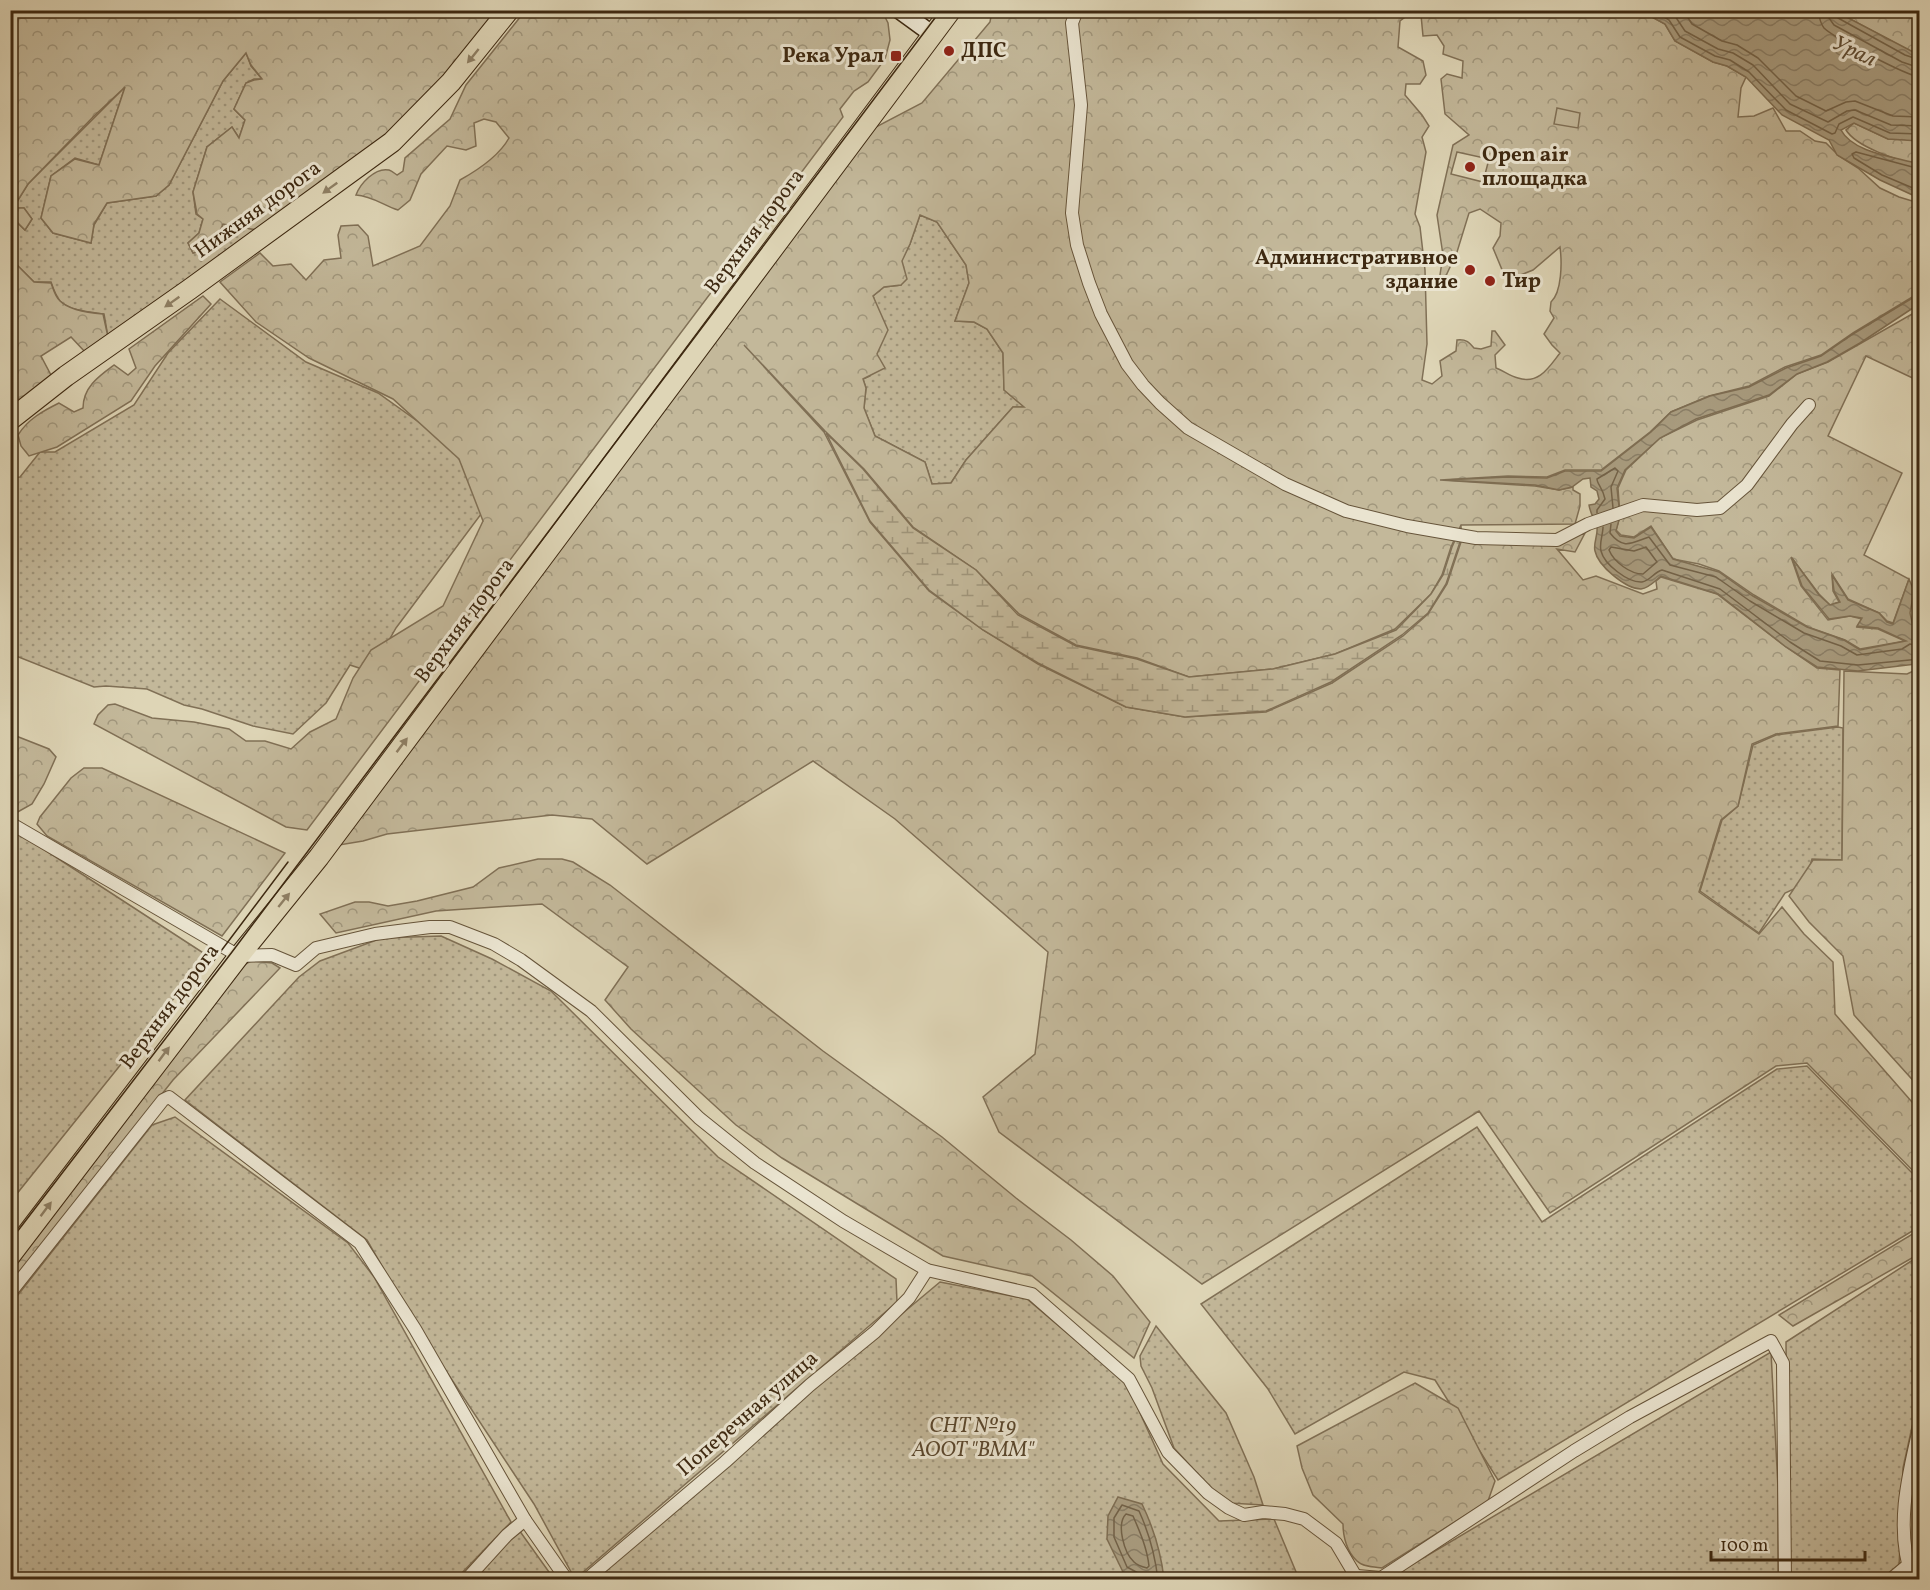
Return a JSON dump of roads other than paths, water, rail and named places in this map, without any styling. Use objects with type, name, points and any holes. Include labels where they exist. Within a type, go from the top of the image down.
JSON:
[{"type":"main road","name":"Нижняя дорога","points":[[10,420],[66,376],[392,142],[451,82],[509,10]]},
{"type":"main road","points":[[899,10],[932,34]]},
{"type":"main road","name":"Верхняя дорога","points":[[10,1256],[239,956],[319,857],[951,10]]},
{"type":"street","points":[[1077,10],[1072,23],[1081,105],[1072,213],[1077,245],[1101,314],[1127,364],[1160,403],[1188,428],[1285,484],[1346,511],[1407,526],[1476,538],[1557,540],[1588,524],[1643,505],[1697,510],[1720,508],[1747,485],[1809,405]]},
{"type":"street","points":[[10,824],[239,956],[272,955],[296,965],[316,948],[375,934],[430,927],[450,927],[494,944],[522,960],[591,1011],[699,1118],[755,1163],[843,1221],[927,1270],[1032,1294],[1129,1379],[1168,1452],[1208,1492],[1229,1508],[1245,1515],[1263,1512],[1304,1519],[1336,1543],[1358,1578],[1381,1578],[1574,1451],[1630,1417],[1771,1341],[1783,1363],[1785,1580]]},
{"type":"street","points":[[10,1293],[94,1189],[121,1151],[163,1100],[169,1097],[360,1243],[415,1329],[525,1520],[567,1580]]},
{"type":"street","name":"Поперечная улица","points":[[586,1580],[874,1332],[909,1298],[927,1270]]},
{"type":"street","points":[[1913,1580],[1908,1565],[1904,1515],[1908,1474],[1920,1425]]},
{"type":"street","points":[[466,1580],[507,1535],[525,1520]]},
{"type":"street","points":[[1890,1580],[1908,1565]]},
{"type":"water","name":"Урал","points":[[1641,11],[1835,11],[1919,55],[1919,141],[1888,139],[1854,123],[1841,130],[1847,138],[1865,149],[1919,164],[1919,198],[1880,180],[1837,155],[1829,140],[1782,115],[1746,77],[1675,41],[1665,24]]},
{"type":"water","points":[[1919,294],[1919,304],[1827,362],[1797,374],[1769,395],[1696,419],[1660,438],[1625,470],[1617,488],[1620,516],[1616,531],[1620,536],[1634,538],[1651,527],[1673,559],[1719,572],[1753,596],[1807,627],[1844,640],[1860,650],[1906,641],[1878,628],[1857,626],[1862,618],[1850,616],[1829,619],[1802,586],[1792,558],[1819,595],[1830,605],[1840,602],[1834,591],[1832,575],[1848,600],[1879,613],[1887,622],[1893,624],[1909,579],[1914,591],[1910,613],[1916,640],[1919,642],[1919,665],[1858,671],[1817,667],[1786,647],[1718,594],[1661,576],[1652,584],[1641,589],[1628,585],[1607,570],[1597,557],[1595,545],[1597,528],[1589,505],[1595,504],[1599,499],[1597,491],[1591,487],[1590,478],[1583,479],[1572,487],[1559,490],[1535,485],[1445,480],[1547,478],[1565,471],[1601,471],[1651,432],[1671,412],[1710,396],[1749,387],[1786,368],[1821,356]]},
{"type":"water","points":[[1118,1497],[1142,1504],[1156,1541],[1164,1579],[1139,1579],[1123,1572],[1107,1539],[1108,1516]]},
{"type":"tram line","points":[[10,1241],[232,952],[941,10]]},
{"type":"tram line","points":[[212,963],[288,862]]},
{"type":"place","name":"ДПС","points":[[949,51]]},
{"type":"place","name":"Река Урал","points":[[896,56]]},
{"type":"place","name":"Open air площадка","points":[[1470,167]]},
{"type":"place","name":"Административное здание","points":[[1470,270]]},
{"type":"place","name":"Тир","points":[[1490,281]]},
{"type":"park label","name":"СНТ №19 АООТ \"ВММ\"","points":[[973,1438]]}]
